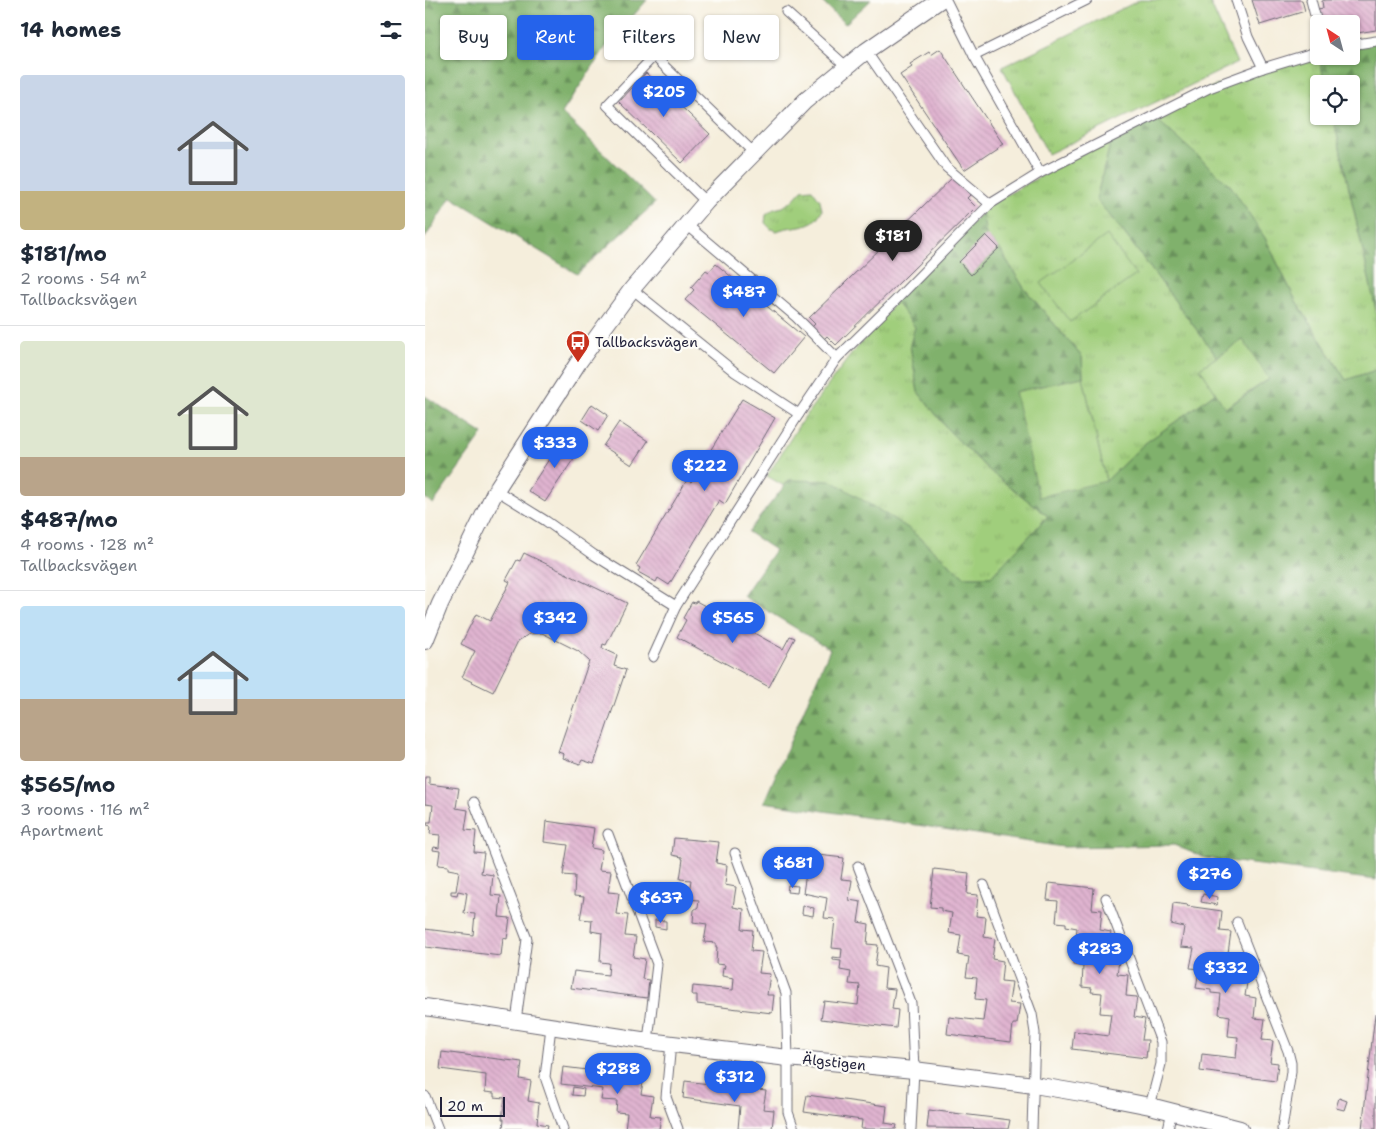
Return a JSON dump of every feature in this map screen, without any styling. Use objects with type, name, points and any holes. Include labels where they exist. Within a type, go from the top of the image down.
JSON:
[{"type":"street","points":[[425,640],[440,604],[496,490],[578,363],[632,288],[706,202],[805,101],[866,51],[940,0]]},
{"type":"street","name":"Älgstigen","points":[[425,1007],[647,1041],[1034,1085],[1149,1106],[1240,1129]]},
{"type":"lane","points":[[946,0],[974,56],[1040,173]]},
{"type":"lane","points":[[974,56],[1087,0]]},
{"type":"lane","points":[[1236,0],[1248,37],[1263,68]]},
{"type":"lane","points":[[1311,0],[1315,15]]},
{"type":"lane","points":[[786,12],[846,66]]},
{"type":"lane","points":[[1360,44],[1376,41]]},
{"type":"lane","points":[[866,51],[945,167],[990,204]]},
{"type":"lane","points":[[653,657],[676,606],[837,358],[990,204],[1040,173],[1209,88],[1310,53]]},
{"type":"lane","points":[[706,202],[607,105],[654,56],[753,152]]},
{"type":"lane","points":[[687,224],[796,317],[837,358]]},
{"type":"lane","points":[[632,288],[735,372],[799,414]]},
{"type":"lane","points":[[496,490],[546,521],[594,555],[676,606]]},
{"type":"lane","points":[[474,802],[527,940],[517,1021]]},
{"type":"lane","points":[[608,834],[657,964],[647,1041]]},
{"type":"lane","points":[[735,853],[786,993],[789,1058],[788,1112],[794,1129]]},
{"type":"lane","points":[[858,866],[911,1003],[914,1070],[911,1129]]},
{"type":"lane","points":[[984,885],[1033,1014],[1035,1033],[1032,1129]]},
{"type":"lane","points":[[1106,898],[1161,1042],[1161,1064],[1149,1106]]},
{"type":"lane","points":[[1237,922],[1291,1063],[1282,1129]]},
{"type":"lane","points":[[551,1027],[545,1077],[563,1129]]},
{"type":"lane","points":[[671,1043],[666,1096],[678,1129]]},
{"type":"lane","points":[[425,1096],[438,1129]]},
{"type":"lane","points":[[1168,1129],[1172,1111]]},
{"type":"green space","points":[[425,0],[647,0],[634,15],[604,15],[604,50],[562,113],[655,203],[577,274],[451,197],[425,238]]},
{"type":"green space","points":[[820,0],[871,0],[845,24]]},
{"type":"green space","points":[[1140,0],[1209,0],[1237,63],[1048,154],[1002,67]]},
{"type":"green space","points":[[1376,41],[1376,310],[1335,125],[1360,125],[1360,75],[1323,75],[1321,65],[1360,65],[1360,44]]},
{"type":"green space","points":[[1310,57],[1310,65],[1321,65],[1323,75],[1310,75],[1310,125],[1335,125],[1376,310],[1376,370],[1346,380],[1296,301],[1265,238],[1188,148],[1153,116],[1209,88]]},
{"type":"green space","points":[[1153,116],[1231,186],[1265,238],[1296,301],[1346,380],[1376,370],[1376,880],[1205,858],[1174,845],[1063,847],[764,802],[830,649],[743,596],[775,550],[748,532],[789,480],[832,481],[908,528],[964,577],[991,577],[1048,516],[991,472],[950,432],[918,392],[910,345],[915,327],[895,301],[982,212],[986,235],[999,248],[1024,288],[1082,357],[1083,377],[1015,392],[1106,481],[1144,444],[1216,392],[1226,408],[1268,380],[1243,340],[1217,357],[1125,234],[1096,199],[1112,137]]},
{"type":"green space","points":[[1112,137],[1096,199],[1125,234],[1217,357],[1200,368],[1216,392],[1144,444],[1106,481],[1083,377],[1082,357],[1024,288],[999,248],[986,235],[982,212],[990,204]]},
{"type":"green space","points":[[812,189],[820,200],[822,210],[813,221],[808,224],[777,231],[771,229],[765,223],[766,215],[774,209],[783,207],[802,190]]},
{"type":"green space","points":[[1107,235],[1136,275],[1070,322],[1041,283]]},
{"type":"green space","points":[[895,301],[915,327],[910,345],[918,392],[950,432],[991,472],[1048,516],[991,577],[964,577],[908,528],[789,480],[784,486],[767,476],[803,419],[849,357]]},
{"type":"green space","points":[[1243,340],[1269,379],[1225,408],[1200,368]]},
{"type":"green space","points":[[1083,377],[1106,481],[1039,497],[1015,392]]},
{"type":"green space","points":[[425,396],[483,434],[433,504],[425,498]]},
{"type":"building","points":[[1252,0],[1302,0],[1305,11],[1260,25]]},
{"type":"building","points":[[1376,0],[1376,30],[1360,33],[1360,15],[1319,15],[1318,9],[1323,8],[1322,1]]},
{"type":"building","points":[[940,49],[1003,144],[964,170],[900,75],[912,67],[910,64],[929,52],[931,55]]},
{"type":"building","points":[[646,73],[710,134],[682,163],[619,102]]},
{"type":"building","points":[[954,176],[971,194],[967,198],[976,207],[836,345],[827,336],[824,339],[812,327],[815,324],[809,318],[885,244],[880,239],[883,235],[888,240]]},
{"type":"building","points":[[986,235],[999,248],[971,275],[959,262]]},
{"type":"building","points":[[716,264],[804,337],[774,373],[685,300],[694,290],[691,287],[706,270],[709,272]]},
{"type":"building","points":[[742,399],[775,418],[725,504],[719,500],[669,585],[658,578],[656,582],[638,572],[640,568],[636,565],[687,480],[691,482]]},
{"type":"building","points":[[592,404],[608,415],[598,431],[582,420]]},
{"type":"building","points":[[619,422],[648,441],[632,465],[603,446]]},
{"type":"building","points":[[565,435],[582,446],[545,502],[528,491]]},
{"type":"building","points":[[524,553],[627,603],[606,645],[603,644],[602,648],[617,655],[614,666],[626,670],[594,764],[582,760],[580,764],[563,758],[564,754],[558,752],[589,661],[578,651],[542,633],[529,634],[518,641],[493,692],[462,677],[475,651],[461,644],[476,614],[490,621],[510,582],[506,580],[517,560],[520,561]]},
{"type":"building","points":[[696,601],[783,649],[790,636],[795,638],[769,687],[677,637],[686,620],[683,618],[692,602],[695,603]]},
{"type":"building","points":[[425,777],[429,777],[429,784],[459,788],[456,808],[468,810],[465,830],[476,831],[474,852],[484,853],[481,873],[493,875],[491,895],[501,896],[499,917],[510,918],[507,939],[503,938],[501,956],[425,947],[425,929],[473,935],[475,914],[464,913],[467,893],[458,891],[457,895],[451,894],[451,891],[456,891],[459,871],[448,869],[448,866],[438,865],[440,851],[433,850],[434,847],[439,848],[440,835],[430,834],[431,826],[427,825],[427,822],[431,822],[433,805],[425,804]]},
{"type":"building","points":[[546,821],[594,828],[591,848],[602,850],[599,870],[611,871],[608,892],[619,893],[616,914],[628,915],[625,936],[636,937],[633,957],[645,959],[642,979],[649,980],[647,998],[571,988],[574,971],[608,975],[609,963],[600,962],[602,933],[591,931],[592,920],[580,919],[584,897],[574,896],[575,876],[563,875],[568,845],[544,842]]},
{"type":"building","points":[[674,838],[719,842],[716,863],[727,865],[725,885],[736,887],[733,907],[744,909],[742,929],[753,930],[751,951],[762,952],[759,973],[770,974],[767,995],[774,995],[772,1013],[697,1004],[697,995],[692,995],[693,986],[733,990],[734,978],[722,976],[725,965],[716,964],[716,943],[704,942],[707,924],[693,922],[694,910],[698,907],[699,900],[688,899],[691,880],[680,879],[683,859],[682,857],[672,855]]},
{"type":"building","points":[[809,854],[844,858],[841,879],[852,880],[849,900],[861,902],[858,922],[869,924],[867,944],[878,945],[875,966],[886,968],[884,988],[895,989],[892,1009],[898,1010],[896,1028],[821,1019],[824,1001],[858,1005],[860,985],[849,984],[851,972],[840,970],[841,961],[833,960],[833,957],[841,958],[842,949],[832,948],[835,919],[824,918],[827,898],[803,893]]},
{"type":"building","points":[[934,869],[969,873],[967,894],[978,895],[976,916],[986,917],[984,937],[995,939],[992,959],[1003,961],[1001,981],[1012,982],[1009,1003],[1020,1004],[1017,1024],[1013,1024],[1011,1042],[947,1034],[949,1017],[983,1021],[986,1000],[975,999],[977,978],[966,977],[969,957],[958,955],[961,935],[949,933],[952,913],[941,911],[941,908],[930,907]]},
{"type":"building","points":[[1049,883],[1094,888],[1092,909],[1102,910],[1100,930],[1111,932],[1108,952],[1120,954],[1117,974],[1128,975],[1126,996],[1137,997],[1134,1017],[1145,1019],[1142,1040],[1148,1040],[1146,1058],[1072,1049],[1074,1031],[1108,1036],[1111,1014],[1100,1013],[1102,993],[1091,992],[1092,988],[1082,987],[1083,966],[1073,965],[1077,928],[1066,926],[1066,923],[1056,922],[1058,901],[1047,900]]},
{"type":"building","points":[[788,885],[798,886],[797,893],[787,892]]},
{"type":"building","points":[[1203,894],[1218,897],[1217,905],[1201,902]]},
{"type":"building","points":[[1173,903],[1222,911],[1220,931],[1231,932],[1228,953],[1239,954],[1237,975],[1248,976],[1245,996],[1256,998],[1254,1018],[1265,1019],[1262,1040],[1273,1041],[1270,1062],[1278,1063],[1276,1081],[1200,1071],[1202,1054],[1236,1058],[1238,1037],[1228,1036],[1230,1016],[1219,1014],[1221,994],[1211,993],[1211,990],[1196,988],[1199,970],[1202,971],[1202,969],[1190,968],[1194,948],[1181,947],[1184,927],[1171,924]]},
{"type":"building","points":[[803,906],[814,908],[813,916],[802,914]]},
{"type":"building","points":[[655,920],[666,921],[666,929],[655,927]]},
{"type":"building","points":[[1375,1014],[1376,1129],[1362,1129]]},
{"type":"building","points":[[442,1052],[522,1062],[520,1079],[531,1081],[528,1101],[539,1103],[537,1123],[548,1125],[547,1129],[503,1129],[504,1119],[502,1119],[505,1098],[494,1097],[494,1093],[485,1092],[486,1075],[440,1069]]},
{"type":"building","points":[[563,1067],[644,1077],[641,1094],[653,1096],[650,1116],[661,1117],[659,1129],[625,1129],[627,1113],[616,1112],[617,1101],[601,1100],[603,1089],[561,1084]]},
{"type":"building","points":[[685,1081],[766,1091],[763,1109],[774,1110],[772,1129],[738,1129],[740,1106],[683,1098]]},
{"type":"building","points":[[573,1087],[584,1089],[583,1096],[572,1095]]},
{"type":"building","points":[[807,1095],[887,1106],[885,1123],[897,1125],[896,1129],[861,1129],[862,1120],[804,1112]]},
{"type":"building","points":[[1339,1098],[1347,1101],[1344,1110],[1336,1108]]},
{"type":"building","points":[[929,1110],[1010,1120],[1008,1129],[927,1128]]},
{"type":"place","name":"Tallbacksvägen","points":[[578,363]]}]
